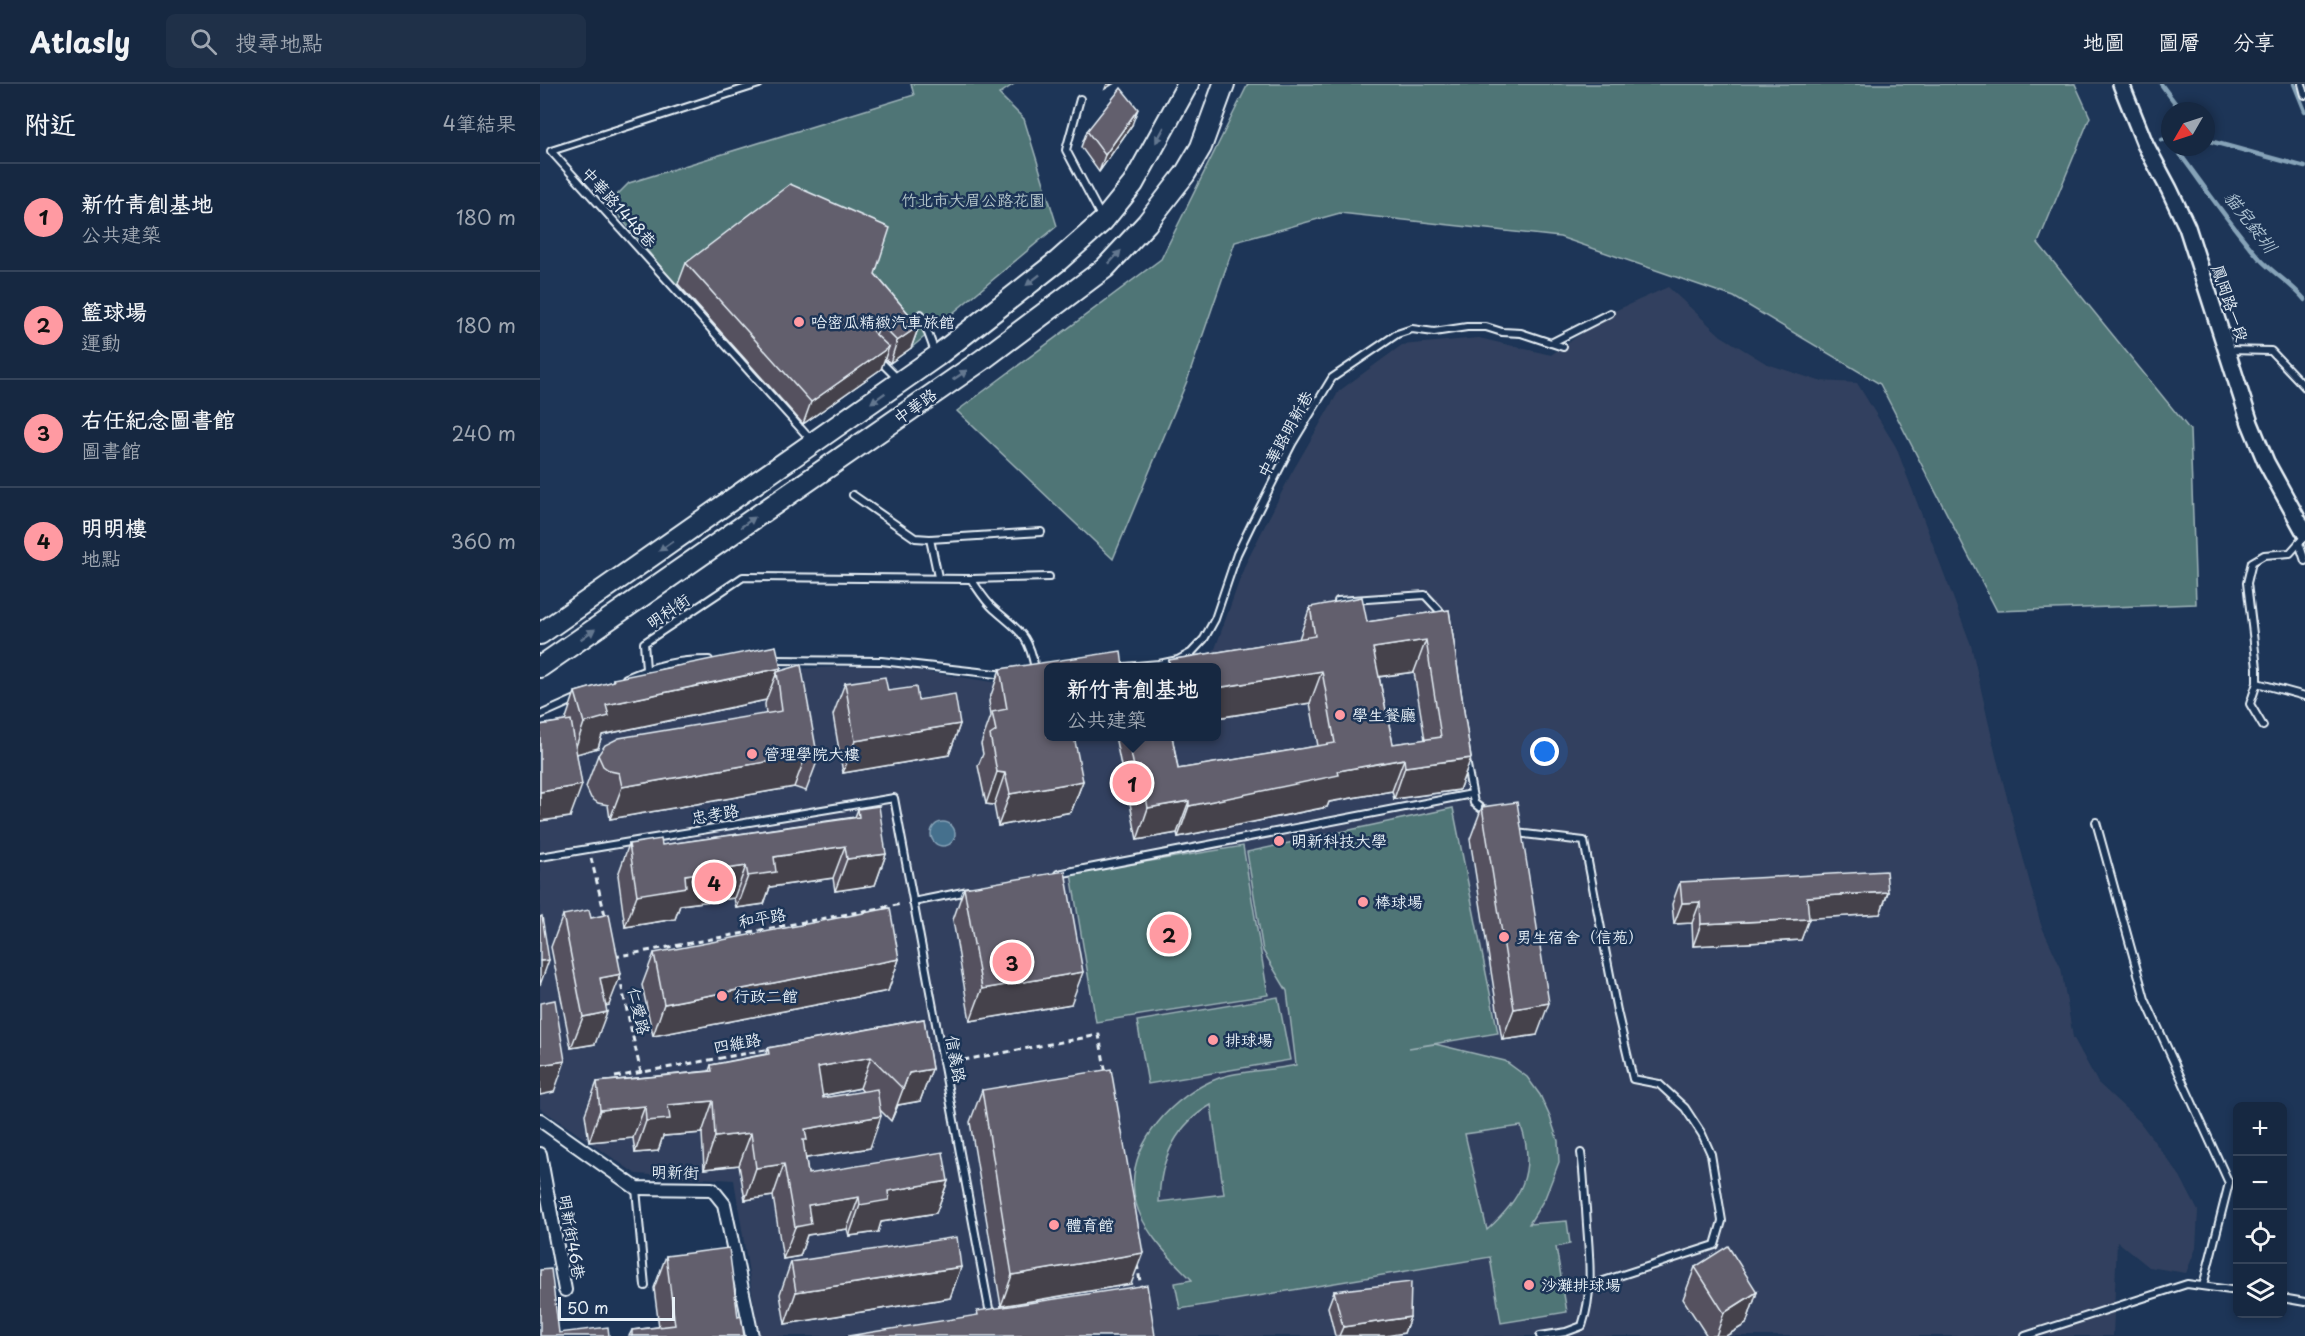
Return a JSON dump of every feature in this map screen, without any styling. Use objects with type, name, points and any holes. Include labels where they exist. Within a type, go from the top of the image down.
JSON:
[{"type":"main road","name":"中華路","points":[[540,634],[937,356],[1058,261],[1103,221],[1133,183],[1188,84]]},
{"type":"main road","name":"中華路","points":[[540,667],[982,360],[1106,268],[1147,223],[1185,174],[1201,147],[1224,84]]},
{"type":"street","name":"鳳岡路一段","points":[[2121,84],[2145,144],[2187,227],[2250,423],[2266,462],[2303,537]]},
{"type":"street","name":"明新街","points":[[540,1120],[636,1188],[712,1189],[724,1204],[752,1336]]},
{"type":"street","name":"明新街46巷","points":[[540,1154],[565,1290]]},
{"type":"lane","name":"中華路1448巷","points":[[759,84],[551,151],[814,443]]},
{"type":"lane","points":[[2302,84],[2305,95]]},
{"type":"lane","points":[[1080,99],[1066,150],[1103,221]]},
{"type":"lane","points":[[1550,343],[1610,313]]},
{"type":"lane","points":[[921,314],[937,356]]},
{"type":"lane","name":"中華路明新巷","points":[[1164,663],[1178,660],[1191,653],[1204,639],[1215,619],[1237,554],[1252,523],[1292,444],[1332,378],[1396,334],[1412,329],[1434,332],[1467,327],[1486,327],[1502,332],[1521,333],[1563,347]]},
{"type":"lane","points":[[869,350],[900,382]]},
{"type":"lane","points":[[2228,350],[2271,351],[2305,387]]},
{"type":"lane","points":[[854,495],[915,538],[1041,532]]},
{"type":"lane","points":[[2303,537],[2305,561]]},
{"type":"lane","points":[[2263,726],[2250,704],[2257,683],[2247,583],[2252,562],[2264,555],[2290,553],[2303,537]]},
{"type":"lane","points":[[930,539],[938,578],[1049,577]]},
{"type":"lane","name":"明科街","points":[[646,669],[644,643],[743,577],[938,578]]},
{"type":"lane","points":[[971,579],[992,608],[1019,629],[1032,649],[1039,673],[1024,674]]},
{"type":"lane","points":[[1338,601],[1425,595],[1440,610],[1444,633]]},
{"type":"lane","points":[[614,683],[646,669],[678,660],[712,660]]},
{"type":"lane","points":[[769,660],[881,661],[1000,675],[1012,674]]},
{"type":"lane","points":[[2257,683],[2305,696]]},
{"type":"lane","points":[[540,715],[582,697]]},
{"type":"lane","points":[[1464,748],[1474,803],[1498,821]]},
{"type":"lane","points":[[1053,875],[1472,794]]},
{"type":"lane","name":"忠孝路","points":[[540,857],[894,798]]},
{"type":"lane","name":"信義路","points":[[894,798],[992,1326]]},
{"type":"lane","points":[[2096,822],[2145,999],[2229,1183],[2203,1286]]},
{"type":"lane","points":[[1507,827],[1515,833],[1584,841],[1619,1020],[1633,1079],[1659,1084],[1685,1108],[1702,1134],[1711,1154],[1722,1221],[1715,1245],[1591,1285]]},
{"type":"lane","points":[[913,902],[971,891]]},
{"type":"lane","points":[[1540,1336],[1566,1332],[1581,1326],[1588,1306],[1591,1285],[1581,1153]]},
{"type":"lane","points":[[636,1188],[645,1286]]},
{"type":"lane","points":[[2025,1336],[2187,1284],[2233,1290]]},
{"type":"lane","points":[[2287,1299],[2305,1302]]},
{"type":"path","points":[[589,849],[607,924]]},
{"type":"path","name":"和平路","points":[[614,957],[913,902]]},
{"type":"path","name":"仁愛路","points":[[617,968],[641,1072]]},
{"type":"path","points":[[943,1064],[1099,1035],[1107,1081]]},
{"type":"path","name":"四維路","points":[[615,1077],[782,1047]]},
{"type":"path","points":[[1137,1264],[1143,1298]]},
{"type":"shaded area","name":"明新科技大學","points":[[1668,287],[1721,336],[1767,364],[1819,381],[1857,383],[1896,447],[1971,645],[1996,756],[2041,925],[2061,968],[2073,1037],[2098,1083],[2139,1121],[2180,1176],[2198,1211],[2196,1248],[2186,1273],[2149,1267],[2117,1241],[2113,1336],[759,1336],[734,1180],[636,1174],[540,1108],[540,728],[680,674],[882,665],[999,683],[1044,732],[1044,741],[1221,741],[1221,663],[1194,663],[1215,649],[1245,565],[1291,474],[1339,391],[1402,345],[1479,338],[1551,355],[1610,313]]},
{"type":"shaded area","points":[[943,822],[952,825],[955,834],[952,843],[943,846],[934,843],[931,834],[934,825]]},
{"type":"green space","name":"竹北市大眉公路花園","points":[[911,84],[1014,84],[999,94],[1024,119],[1057,226],[911,348],[867,296],[782,206],[676,286],[609,203],[629,183],[914,95]]},
{"type":"green space","points":[[1248,84],[2075,84],[2090,117],[2038,243],[2190,430],[2196,604],[1997,611],[1880,384],[1734,297],[1560,237],[1340,213],[1235,242],[1187,381],[1113,559],[957,411],[1161,259]]},
{"type":"green space","points":[[1453,808],[1498,1033],[1409,1048],[1435,1044],[1505,1061],[1527,1077],[1540,1095],[1558,1141],[1559,1162],[1545,1198],[1529,1224],[1567,1221],[1570,1244],[1556,1247],[1567,1312],[1501,1323],[1490,1257],[1180,1309],[1175,1283],[1192,1280],[1148,1229],[1137,1206],[1134,1193],[1134,1174],[1147,1139],[1171,1108],[1202,1085],[1228,1075],[1296,1065],[1287,991],[1263,951],[1247,852]],"holes":[[[1211,1105],[1224,1194],[1159,1202],[1162,1172],[1172,1146],[1187,1123]],[[1521,1126],[1527,1157],[1522,1184],[1508,1208],[1487,1230],[1465,1134]]]},
{"type":"green space","points":[[1243,846],[1268,995],[1096,1022],[1071,874]]},
{"type":"green space","name":"排球場","points":[[1278,997],[1290,1060],[1148,1084],[1137,1021]]},
{"type":"building","points":[[1121,88],[1138,109],[1105,155],[1087,131]]},
{"type":"building","name":"哈密瓜精緻汽車旅館","points":[[790,184],[890,228],[875,274],[919,326],[897,341],[880,324],[874,324],[873,332],[889,347],[811,402],[686,263]]},
{"type":"building","points":[[1362,597],[1367,622],[1449,610],[1471,758],[1405,767],[1404,759],[1338,771],[1339,775],[1189,806],[1189,801],[1148,808],[1140,766],[1134,767],[1129,743],[1134,741],[1173,741],[1178,769],[1335,743],[1322,671],[1221,687],[1221,663],[1169,663],[1169,660],[1315,636],[1310,607]],"holes":[[[1426,640],[1441,737],[1393,744],[1373,648]]]},
{"type":"building","points":[[776,646],[781,668],[606,705],[609,716],[584,723],[575,692],[614,681],[613,679]]},
{"type":"building","points":[[1121,651],[1122,663],[1044,663],[1044,741],[1075,741],[1083,781],[1010,794],[1005,773],[997,772],[990,735],[996,731],[992,712],[1007,709],[1000,669]]},
{"type":"building","points":[[801,665],[818,759],[806,755],[622,787],[619,773],[603,766],[598,755],[605,745],[619,738],[782,711],[777,672]]},
{"type":"building","points":[[885,677],[888,691],[916,687],[918,700],[955,694],[960,724],[855,741],[845,683]]},
{"type":"building","points":[[571,720],[582,785],[540,792],[540,725]]},
{"type":"building","points":[[1517,802],[1549,1003],[1514,1009],[1482,807]]},
{"type":"building","points":[[879,806],[886,854],[847,859],[845,846],[774,857],[776,872],[748,876],[746,866],[685,875],[686,887],[637,895],[629,844],[661,839],[662,845],[859,817],[858,809]]},
{"type":"building","points":[[1065,871],[1083,972],[982,989],[964,888]]},
{"type":"building","points":[[1886,871],[1888,892],[1807,897],[1809,919],[1701,924],[1700,902],[1682,903],[1680,882]]},
{"type":"building","points":[[890,908],[899,959],[664,1004],[654,953]]},
{"type":"building","points":[[589,910],[591,918],[609,914],[621,974],[600,978],[607,1012],[583,1017],[563,915]]},
{"type":"building","points":[[542,916],[549,960],[540,961],[540,917]]},
{"type":"building","points":[[555,1000],[565,1061],[540,1065],[540,1003]]},
{"type":"building","points":[[924,1019],[932,1069],[909,1073],[903,1089],[871,1057],[818,1067],[823,1098],[877,1089],[881,1116],[805,1129],[807,1140],[803,1140],[808,1174],[943,1152],[948,1181],[888,1191],[889,1200],[860,1205],[859,1197],[808,1205],[811,1224],[795,1227],[784,1164],[756,1168],[751,1133],[715,1137],[713,1101],[668,1105],[670,1119],[646,1121],[645,1106],[600,1110],[597,1082],[712,1071],[711,1065],[769,1054],[768,1048]]},
{"type":"building","points":[[1111,1069],[1143,1253],[1012,1275],[982,1090]]},
{"type":"building","points":[[957,1237],[961,1267],[796,1292],[791,1262]]},
{"type":"building","points":[[1728,1246],[1757,1292],[1724,1313],[1695,1267]]},
{"type":"building","points":[[729,1248],[738,1317],[741,1316],[744,1336],[632,1336],[632,1330],[675,1325],[666,1256]]},
{"type":"building","points":[[551,1269],[559,1333],[608,1327],[609,1336],[540,1336],[540,1270]]},
{"type":"building","points":[[1411,1282],[1410,1317],[1343,1327],[1334,1291]]},
{"type":"building","points":[[1147,1285],[1155,1336],[848,1336],[978,1315],[977,1311]]},
{"type":"waterway","points":[[2161,84],[2174,102]]},
{"type":"waterway","points":[[2294,84],[2305,111]]},
{"type":"waterway","points":[[2215,142],[2305,167]]},
{"type":"waterway","name":"貓兒錠圳","points":[[2181,156],[2249,246],[2265,264],[2305,300]]},
{"type":"place","name":"哈密瓜精緻汽車旅館","points":[[799,322]]},
{"type":"place","name":"學生餐廳","points":[[1340,715]]},
{"type":"place","name":"管理學院大樓","points":[[752,754]]},
{"type":"place","name":"新竹青創基地","points":[[1132,783]]},
{"type":"place","name":"明新科技大學","points":[[1279,841]]},
{"type":"place","name":"明明樓","points":[[714,882]]},
{"type":"place","name":"棒球場","points":[[1363,902]]},
{"type":"place","name":"籃球場","points":[[1169,934]]},
{"type":"place","name":"男生宿舍（信苑）","points":[[1504,937]]},
{"type":"place","name":"右任紀念圖書館","points":[[1012,962]]},
{"type":"place","name":"行政二館","points":[[722,996]]},
{"type":"place","name":"排球場","points":[[1213,1040]]},
{"type":"place","name":"體育館","points":[[1054,1225]]},
{"type":"place","name":"沙灘排球場","points":[[1529,1285]]}]
